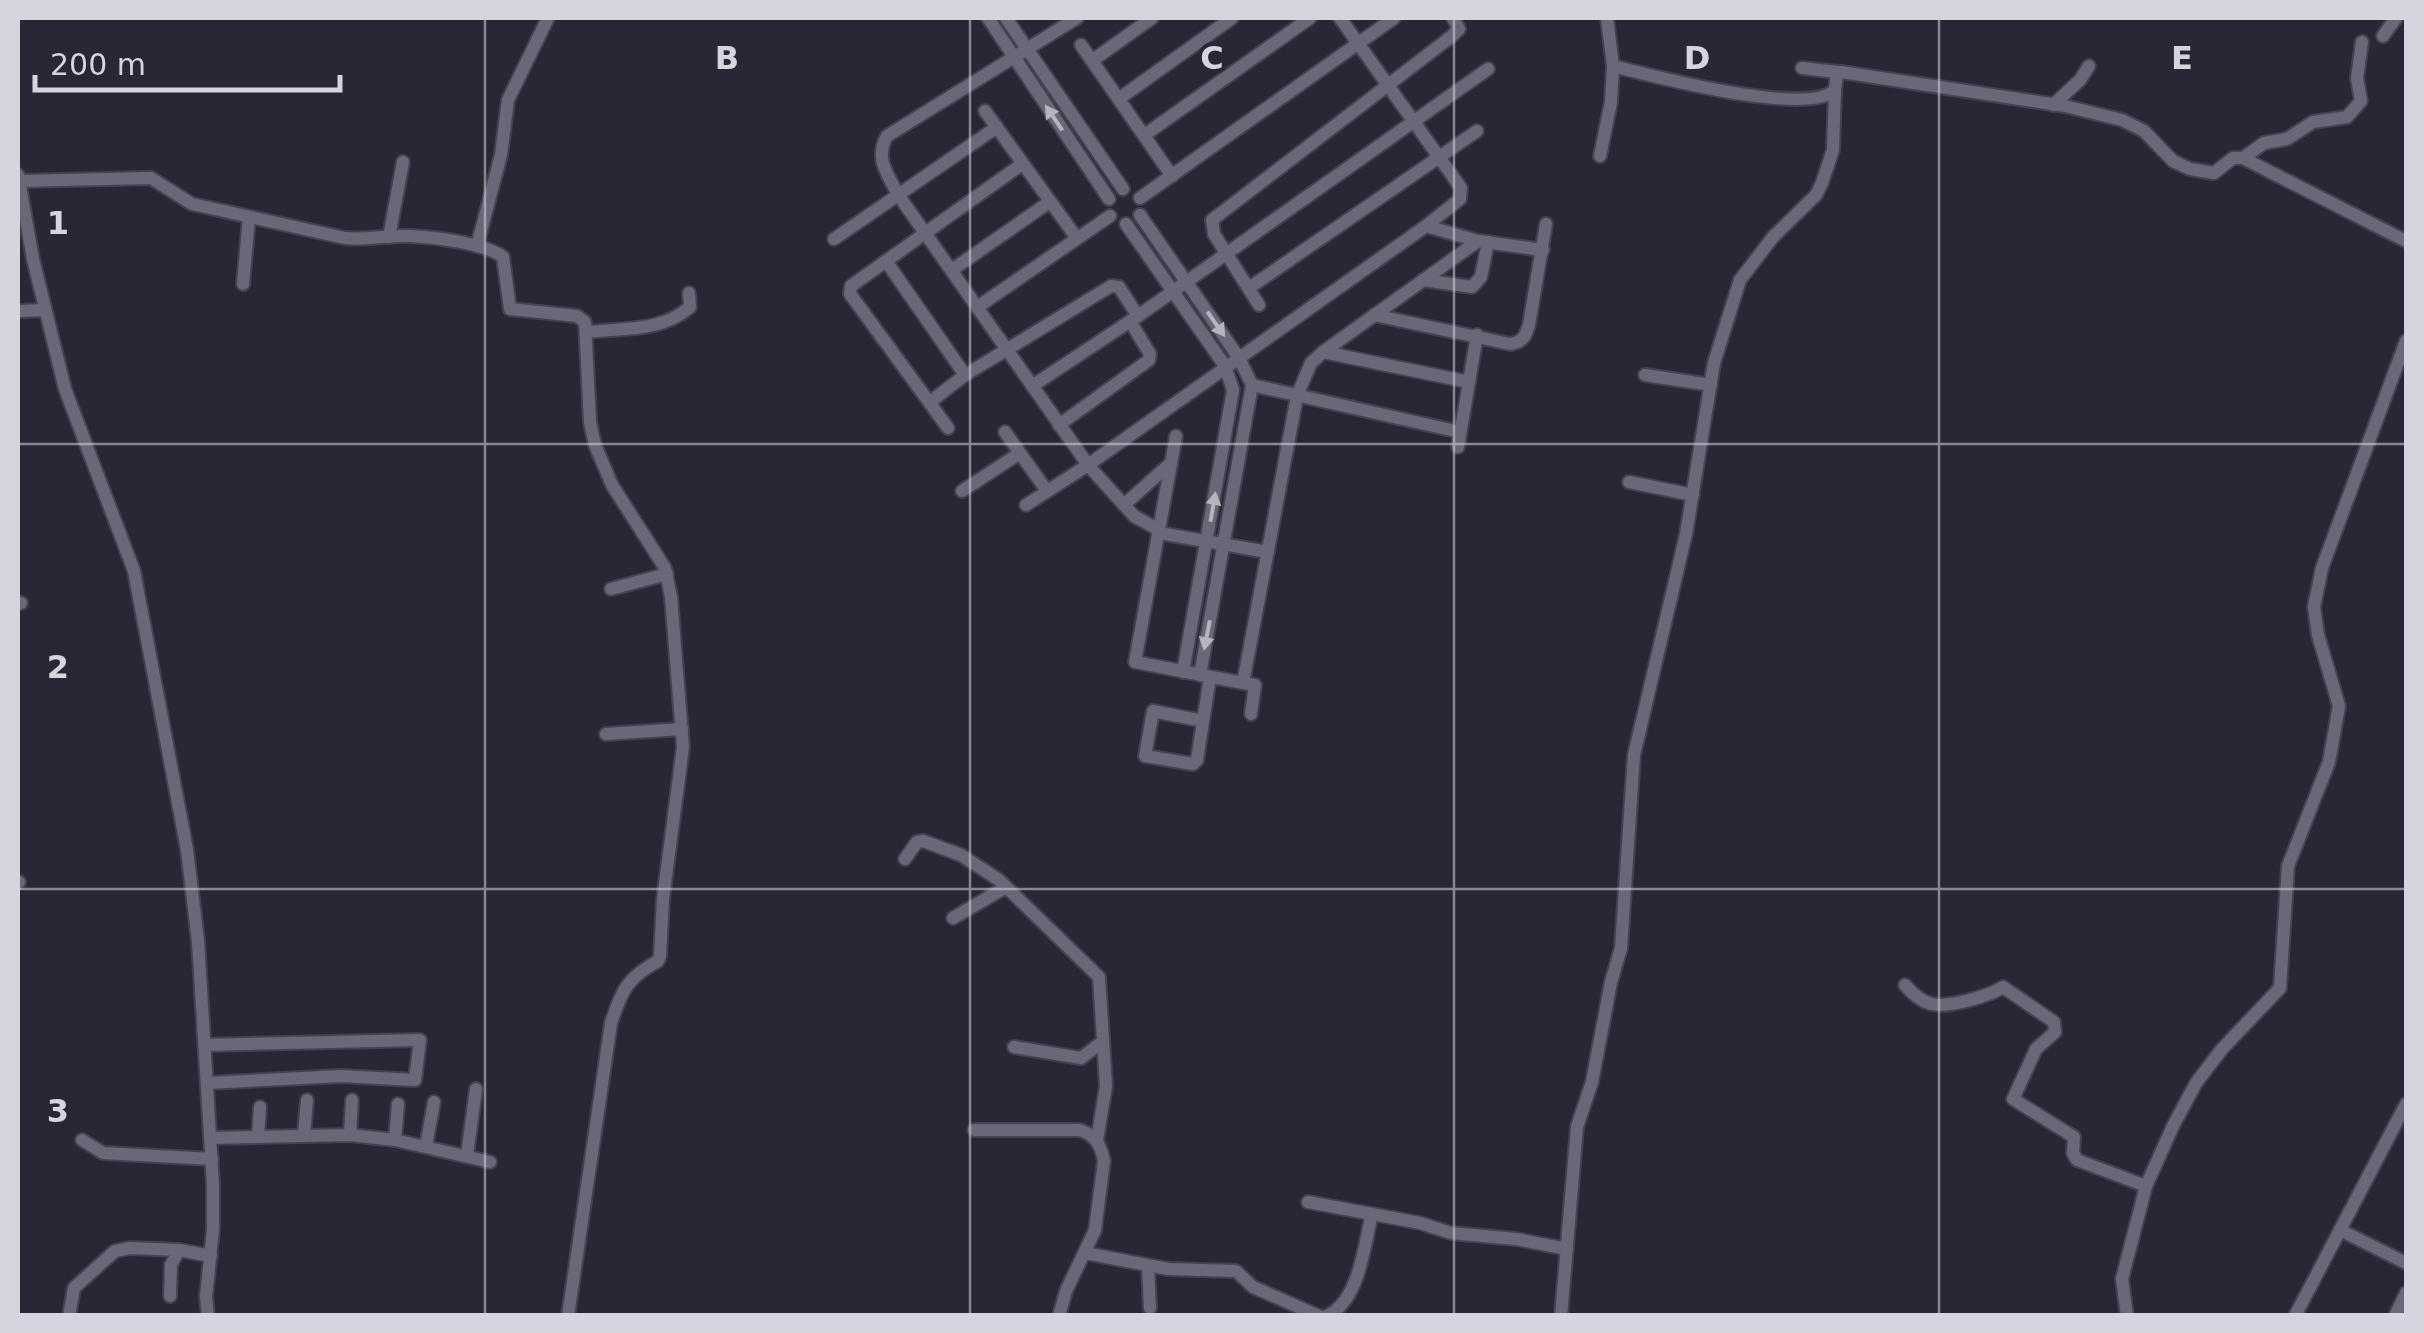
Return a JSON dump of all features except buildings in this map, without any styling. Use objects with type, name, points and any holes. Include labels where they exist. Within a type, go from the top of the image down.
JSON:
[{"type":"street","points":[[477,246],[501,155],[508,100],[548,18]]},
{"type":"street","points":[[988,18],[1109,199],[1110,216]]},
{"type":"street","points":[[1006,18],[1123,189],[1140,198],[1140,215],[1239,358],[1252,385],[1224,544],[1205,676],[1203,721],[1197,760],[1193,764],[1145,756],[1153,712],[1203,721]]},
{"type":"street","points":[[1077,18],[888,136],[882,145],[881,160],[923,232],[1088,464],[1134,516],[1159,533]]},
{"type":"street","points":[[1093,60],[1152,18]]},
{"type":"street","points":[[1120,98],[1232,18]]},
{"type":"street","points":[[1146,134],[1310,18]]},
{"type":"street","points":[[1026,505],[1460,199],[1460,188],[1440,157],[1340,18]]},
{"type":"street","points":[[1140,198],[1394,18]]},
{"type":"street","points":[[1259,305],[1226,252],[1212,220],[1452,36],[1459,29],[1454,18]]},
{"type":"street","points":[[1600,156],[1611,102],[1613,66],[1607,18]]},
{"type":"street","points":[[2384,36],[2396,18]]},
{"type":"street","points":[[2243,158],[2262,143],[2290,138],[2312,122],[2340,120],[2350,115],[2360,101],[2357,78],[2362,42]]},
{"type":"street","points":[[1082,45],[1172,176]]},
{"type":"street","points":[[1613,66],[1772,98],[1827,96],[1835,90]]},
{"type":"street","points":[[2053,104],[2080,80],[2089,66]]},
{"type":"street","points":[[1032,386],[1488,68]]},
{"type":"street","points":[[1802,68],[2053,104],[2122,120],[2144,131],[2173,162],[2214,174],[2232,158],[2243,158],[2406,241]]},
{"type":"street","points":[[1561,1316],[1577,1127],[1592,1082],[1610,982],[1621,948],[1634,755],[1693,495],[1714,363],[1740,280],[1772,237],[1816,195],[1822,183],[1833,150],[1837,72]]},
{"type":"street","points":[[985,111],[1076,237]]},
{"type":"street","points":[[834,238],[996,128]]},
{"type":"street","points":[[1249,288],[1477,131]]},
{"type":"street","points":[[389,237],[403,162]]},
{"type":"street","points":[[948,428],[850,294],[856,281],[1022,164]]},
{"type":"street","points":[[208,1316],[212,1158],[189,863],[138,586],[65,388],[18,178],[151,178],[192,204],[249,218],[345,238],[411,236],[477,246],[503,256],[510,309],[577,316],[585,322],[590,422],[599,457],[667,574],[682,758],[660,956],[633,977],[611,1023],[568,1316]]},
{"type":"street","points":[[1109,199],[1123,189]]},
{"type":"street","points":[[952,270],[1048,203]]},
{"type":"street","points":[[1126,224],[1140,215]]},
{"type":"street","points":[[1110,216],[1126,224],[1225,366],[1233,390],[1183,672]]},
{"type":"street","points":[[979,306],[1110,216]]},
{"type":"street","points":[[243,284],[249,218]]},
{"type":"street","points":[[1374,314],[1510,344],[1525,337],[1546,224]]},
{"type":"street","points":[[1426,226],[1483,242],[1544,250]]},
{"type":"street","points":[[1243,683],[1297,396],[1312,362],[1422,280],[1483,242]]},
{"type":"street","points":[[1422,280],[1472,286],[1481,277],[1483,242]]},
{"type":"street","points":[[886,260],[965,375]]},
{"type":"street","points":[[930,402],[965,375],[1111,286],[1118,288],[1150,354],[1149,360],[1060,424]]},
{"type":"street","points":[[588,332],[646,328],[665,322],[690,307],[689,293]]},
{"type":"street","points":[[18,311],[45,310]]},
{"type":"street","points":[[1252,385],[1459,439],[1476,335]]},
{"type":"street","points":[[2127,1316],[2122,1279],[2146,1186],[2196,1082],[2241,1026],[2280,988],[2288,866],[2329,762],[2339,706],[2318,635],[2314,606],[2322,568],[2406,342]]},
{"type":"street","points":[[1323,352],[1468,382]]},
{"type":"street","points":[[1644,375],[1711,385]]},
{"type":"street","points":[[1005,432],[1047,491]]},
{"type":"street","points":[[1176,436],[1136,662],[1255,685],[1251,714]]},
{"type":"street","points":[[962,492],[1020,453]]},
{"type":"street","points":[[1125,504],[1171,464]]},
{"type":"street","points":[[1629,482],[1693,495]]},
{"type":"street","points":[[1159,533],[1268,552]]},
{"type":"street","points":[[611,588],[667,574]]},
{"type":"street","points":[[606,734],[682,729]]},
{"type":"street","points":[[906,859],[918,842],[926,841],[961,855],[1006,886],[1099,977],[1106,1086],[1097,1140],[1104,1161],[1094,1230],[1059,1316]]},
{"type":"street","points":[[953,918],[1006,886]]},
{"type":"street","points":[[1905,985],[1913,994],[1935,1005],[1990,996],[2004,988],[2054,1022],[2054,1032],[2036,1049],[2013,1099],[2074,1137],[2073,1153],[2077,1160],[2146,1186]]},
{"type":"street","points":[[204,1045],[420,1040],[415,1080],[341,1076],[207,1084]]},
{"type":"street","points":[[1014,1047],[1082,1058],[1101,1043]]},
{"type":"street","points":[[467,1156],[476,1090]]},
{"type":"street","points":[[304,1135],[306,1100]]},
{"type":"street","points":[[350,1134],[352,1100]]},
{"type":"street","points":[[426,1146],[434,1102]]},
{"type":"street","points":[[395,1140],[398,1104]]},
{"type":"street","points":[[2294,1316],[2406,1104]]},
{"type":"street","points":[[258,1136],[260,1107]]},
{"type":"street","points":[[974,1130],[1080,1130],[1097,1140]]},
{"type":"street","points":[[210,1138],[350,1134],[426,1146],[490,1162]]},
{"type":"street","points":[[82,1140],[102,1153],[212,1158]]},
{"type":"street","points":[[1308,1202],[1451,1232],[1567,1249]]},
{"type":"street","points":[[1327,1316],[1340,1307],[1350,1290],[1372,1214]]},
{"type":"street","points":[[2340,1230],[2406,1263]]},
{"type":"street","points":[[69,1316],[74,1288],[114,1251],[179,1250],[211,1256]]},
{"type":"street","points":[[170,1296],[171,1265],[179,1250]]},
{"type":"street","points":[[1085,1253],[1148,1266],[1236,1271],[1253,1287],[1319,1316]]},
{"type":"street","points":[[1148,1266],[1150,1308]]},
{"type":"street","points":[[2395,1316],[2406,1293]]}]
